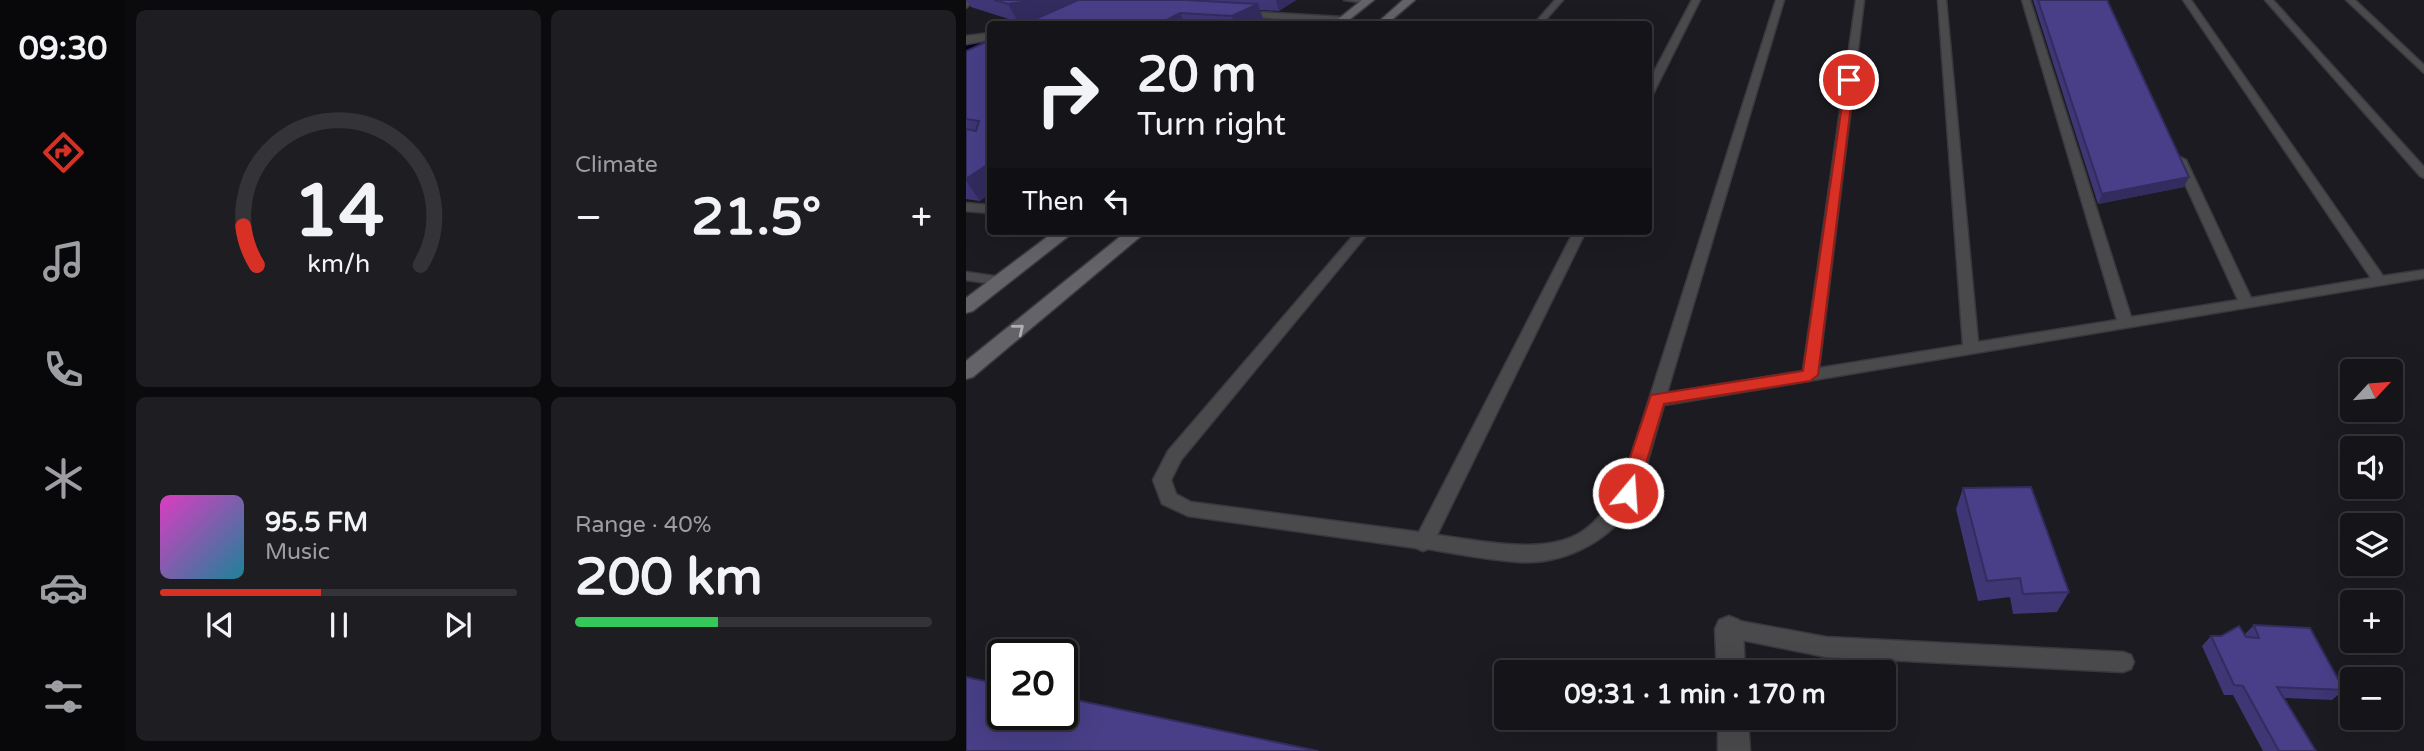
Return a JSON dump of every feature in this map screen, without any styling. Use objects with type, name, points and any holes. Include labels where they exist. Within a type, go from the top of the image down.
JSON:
[{"type":"main road","points":[[1385,21],[1410,0]]},
{"type":"main road","points":[[1341,21],[1368,1]]},
{"type":"main road","points":[[966,307],[1061,235]]},
{"type":"main road","points":[[966,372],[1133,235]]},
{"type":"street","points":[[966,40],[987,37]]},
{"type":"street","points":[[1729,629],[1730,660]]},
{"type":"street","points":[[1733,730],[1734,751]]},
{"type":"lane","points":[[966,5],[971,0]]},
{"type":"lane","points":[[1348,0],[1368,1]]},
{"type":"lane","points":[[1541,21],[1559,0]]},
{"type":"lane","points":[[1652,86],[1696,0]]},
{"type":"lane","points":[[1361,235],[1174,456],[1162,480],[1168,499],[1188,509],[1423,543],[1521,554],[1558,550],[1592,536],[1614,514],[1628,493],[1780,0]]},
{"type":"lane","points":[[1810,375],[1860,0]]},
{"type":"lane","points":[[1942,0],[1971,349]]},
{"type":"lane","points":[[2026,0],[2125,323]]},
{"type":"lane","points":[[2187,0],[2380,282]]},
{"type":"lane","points":[[2269,0],[2424,174]]},
{"type":"lane","points":[[2350,0],[2424,70]]},
{"type":"lane","points":[[1234,13],[1328,21]]},
{"type":"lane","points":[[2176,152],[2247,304]]},
{"type":"lane","points":[[966,207],[987,209]]},
{"type":"lane","points":[[1423,543],[1578,235]]},
{"type":"lane","points":[[1657,400],[2424,274]]},
{"type":"lane","points":[[966,276],[1001,281]]},
{"type":"lane","points":[[1729,629],[1826,647],[2123,662]]},
{"type":"building","points":[[994,0],[1036,0],[1008,4]]},
{"type":"building","points":[[1078,0],[1185,0],[1258,4],[1232,16],[1180,13],[1165,21],[1031,21]]},
{"type":"building","points":[[2038,0],[2107,0],[2189,177],[2102,194]]},
{"type":"building","points":[[987,41],[987,165],[966,179],[966,129],[976,131],[979,121],[966,119],[966,51]]},
{"type":"building","points":[[2031,487],[2069,592],[2023,594],[2020,578],[1987,581],[1963,488]]},
{"type":"building","points":[[2254,625],[2310,628],[2340,683],[2340,690],[2277,687],[2316,751],[2279,751],[2243,686],[2234,685],[2211,636],[2221,636],[2239,626],[2246,637],[2259,638]]},
{"type":"building","points":[[966,677],[987,682],[987,730],[1078,730],[1078,700],[1318,751],[966,751]]},
{"type":"waterway","points":[[1018,21],[1058,0]]},
{"type":"waterway","points":[[966,49],[987,38]]},
{"type":"route","points":[[1628,493],[1657,400],[1810,375],[1849,80]]}]
